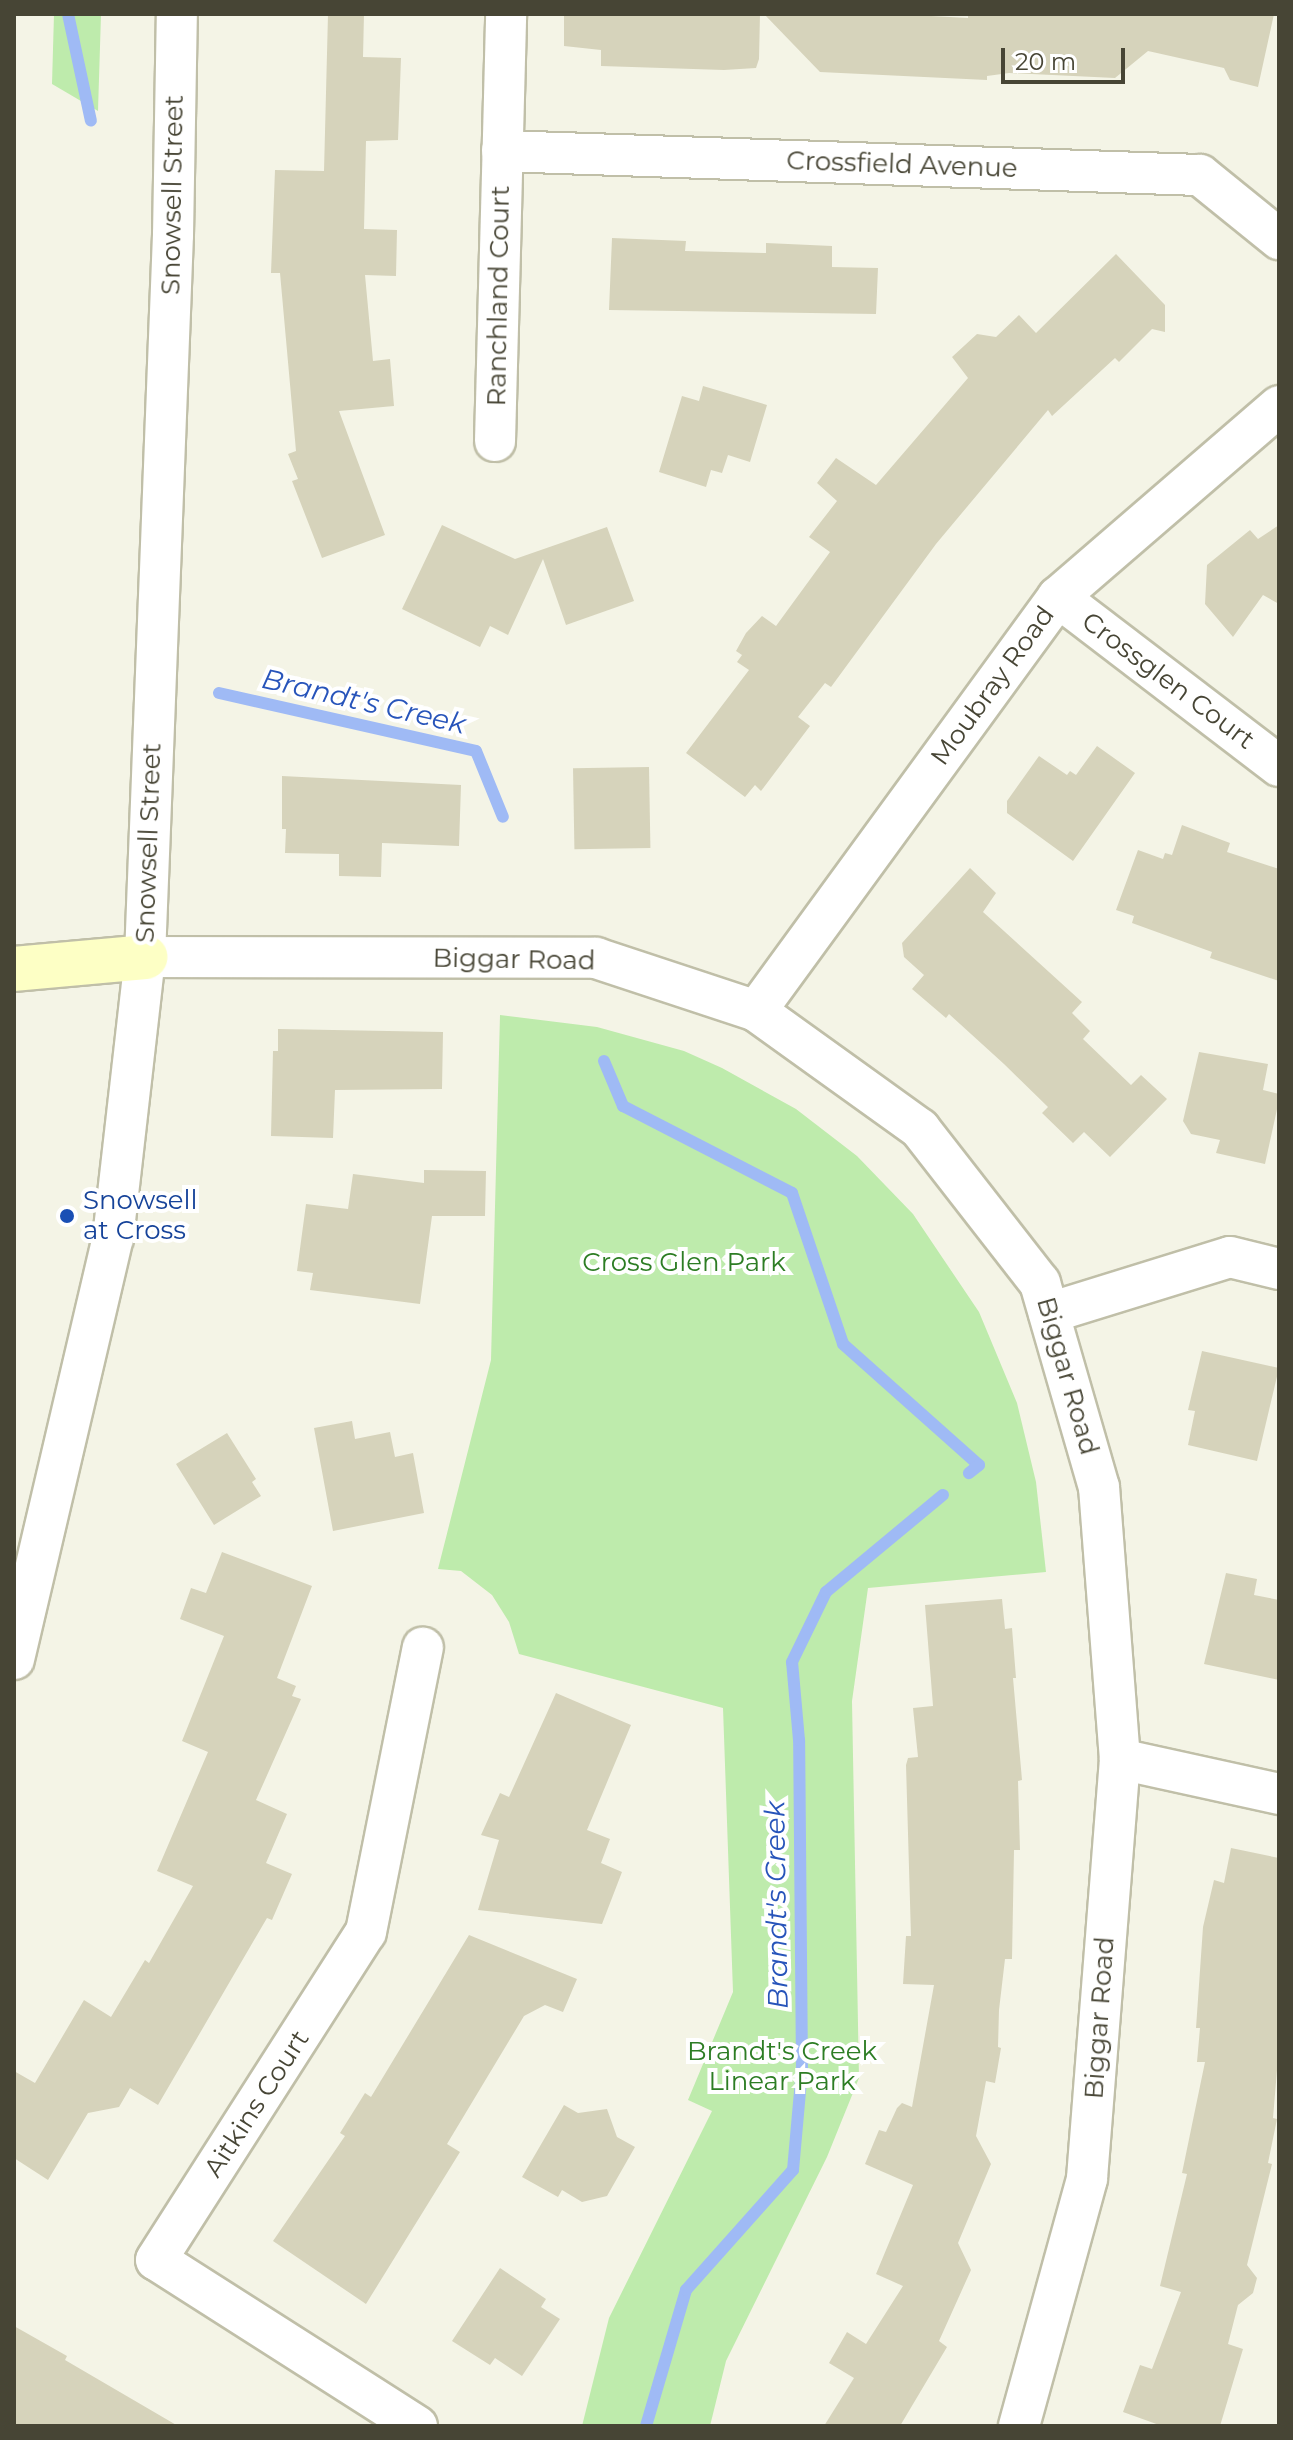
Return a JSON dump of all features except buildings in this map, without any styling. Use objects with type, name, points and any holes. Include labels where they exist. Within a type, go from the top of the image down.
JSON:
[{"type":"street","name":"Snowsell Street","points":[[14,1659],[113,1238],[145,957],[173,235],[177,14]]},
{"type":"street","name":"Ranchland Court","points":[[495,441],[506,14]]},
{"type":"street","name":"Crossfield Avenue","points":[[502,151],[1200,175],[1279,239]]},
{"type":"street","name":"Moubray Road","points":[[756,1011],[1058,597],[1279,406]]},
{"type":"street","name":"Crossglen Court","points":[[1058,597],[1279,766]]},
{"type":"street","points":[[14,969],[145,957]]},
{"type":"street","name":"Biggar Road","points":[[145,957],[596,958],[756,1011],[920,1129],[1040,1283],[1099,1487],[1120,1759],[1087,2179],[1019,2426]]},
{"type":"street","points":[[1049,1313],[1230,1257],[1279,1269]]},
{"type":"street","name":"Aitkins Court","points":[[417,2426],[156,2260],[366,1932],[423,1648]]},
{"type":"street","points":[[1120,1759],[1279,1794]]},
{"type":"green space","points":[[54,14],[101,14],[98,111],[52,84]]},
{"type":"green space","name":"Cross Glen Park","points":[[500,1015],[597,1027],[684,1051],[796,1109],[857,1156],[913,1214],[979,1312],[1017,1403],[1036,1482],[1046,1572],[868,1588],[852,1701],[859,2078],[827,2157],[726,2361],[710,2426],[582,2426],[609,2318],[712,2111],[688,2100],[733,1992],[723,1708],[519,1654],[509,1622],[492,1595],[461,1571],[438,1569],[491,1360]]},
{"type":"waterway","name":"Brandt's Creek","points":[[68,14],[91,121]]},
{"type":"waterway","name":"Brandt's Creek","points":[[219,693],[476,751],[503,817]]},
{"type":"waterway","name":"Brandt's Creek","points":[[604,1061],[623,1106],[792,1193],[843,1344],[979,1465],[969,1473]]},
{"type":"waterway","name":"Brandt's Creek","points":[[646,2426],[686,2290],[793,2170],[802,2070],[799,1740],[792,1662],[826,1592],[943,1495]]},
{"type":"place","name":"Snowsell at Cross","points":[[67,1216]]},
{"type":"park label","name":"Brandt's Creek Linear Park","points":[[782,2067]]}]
